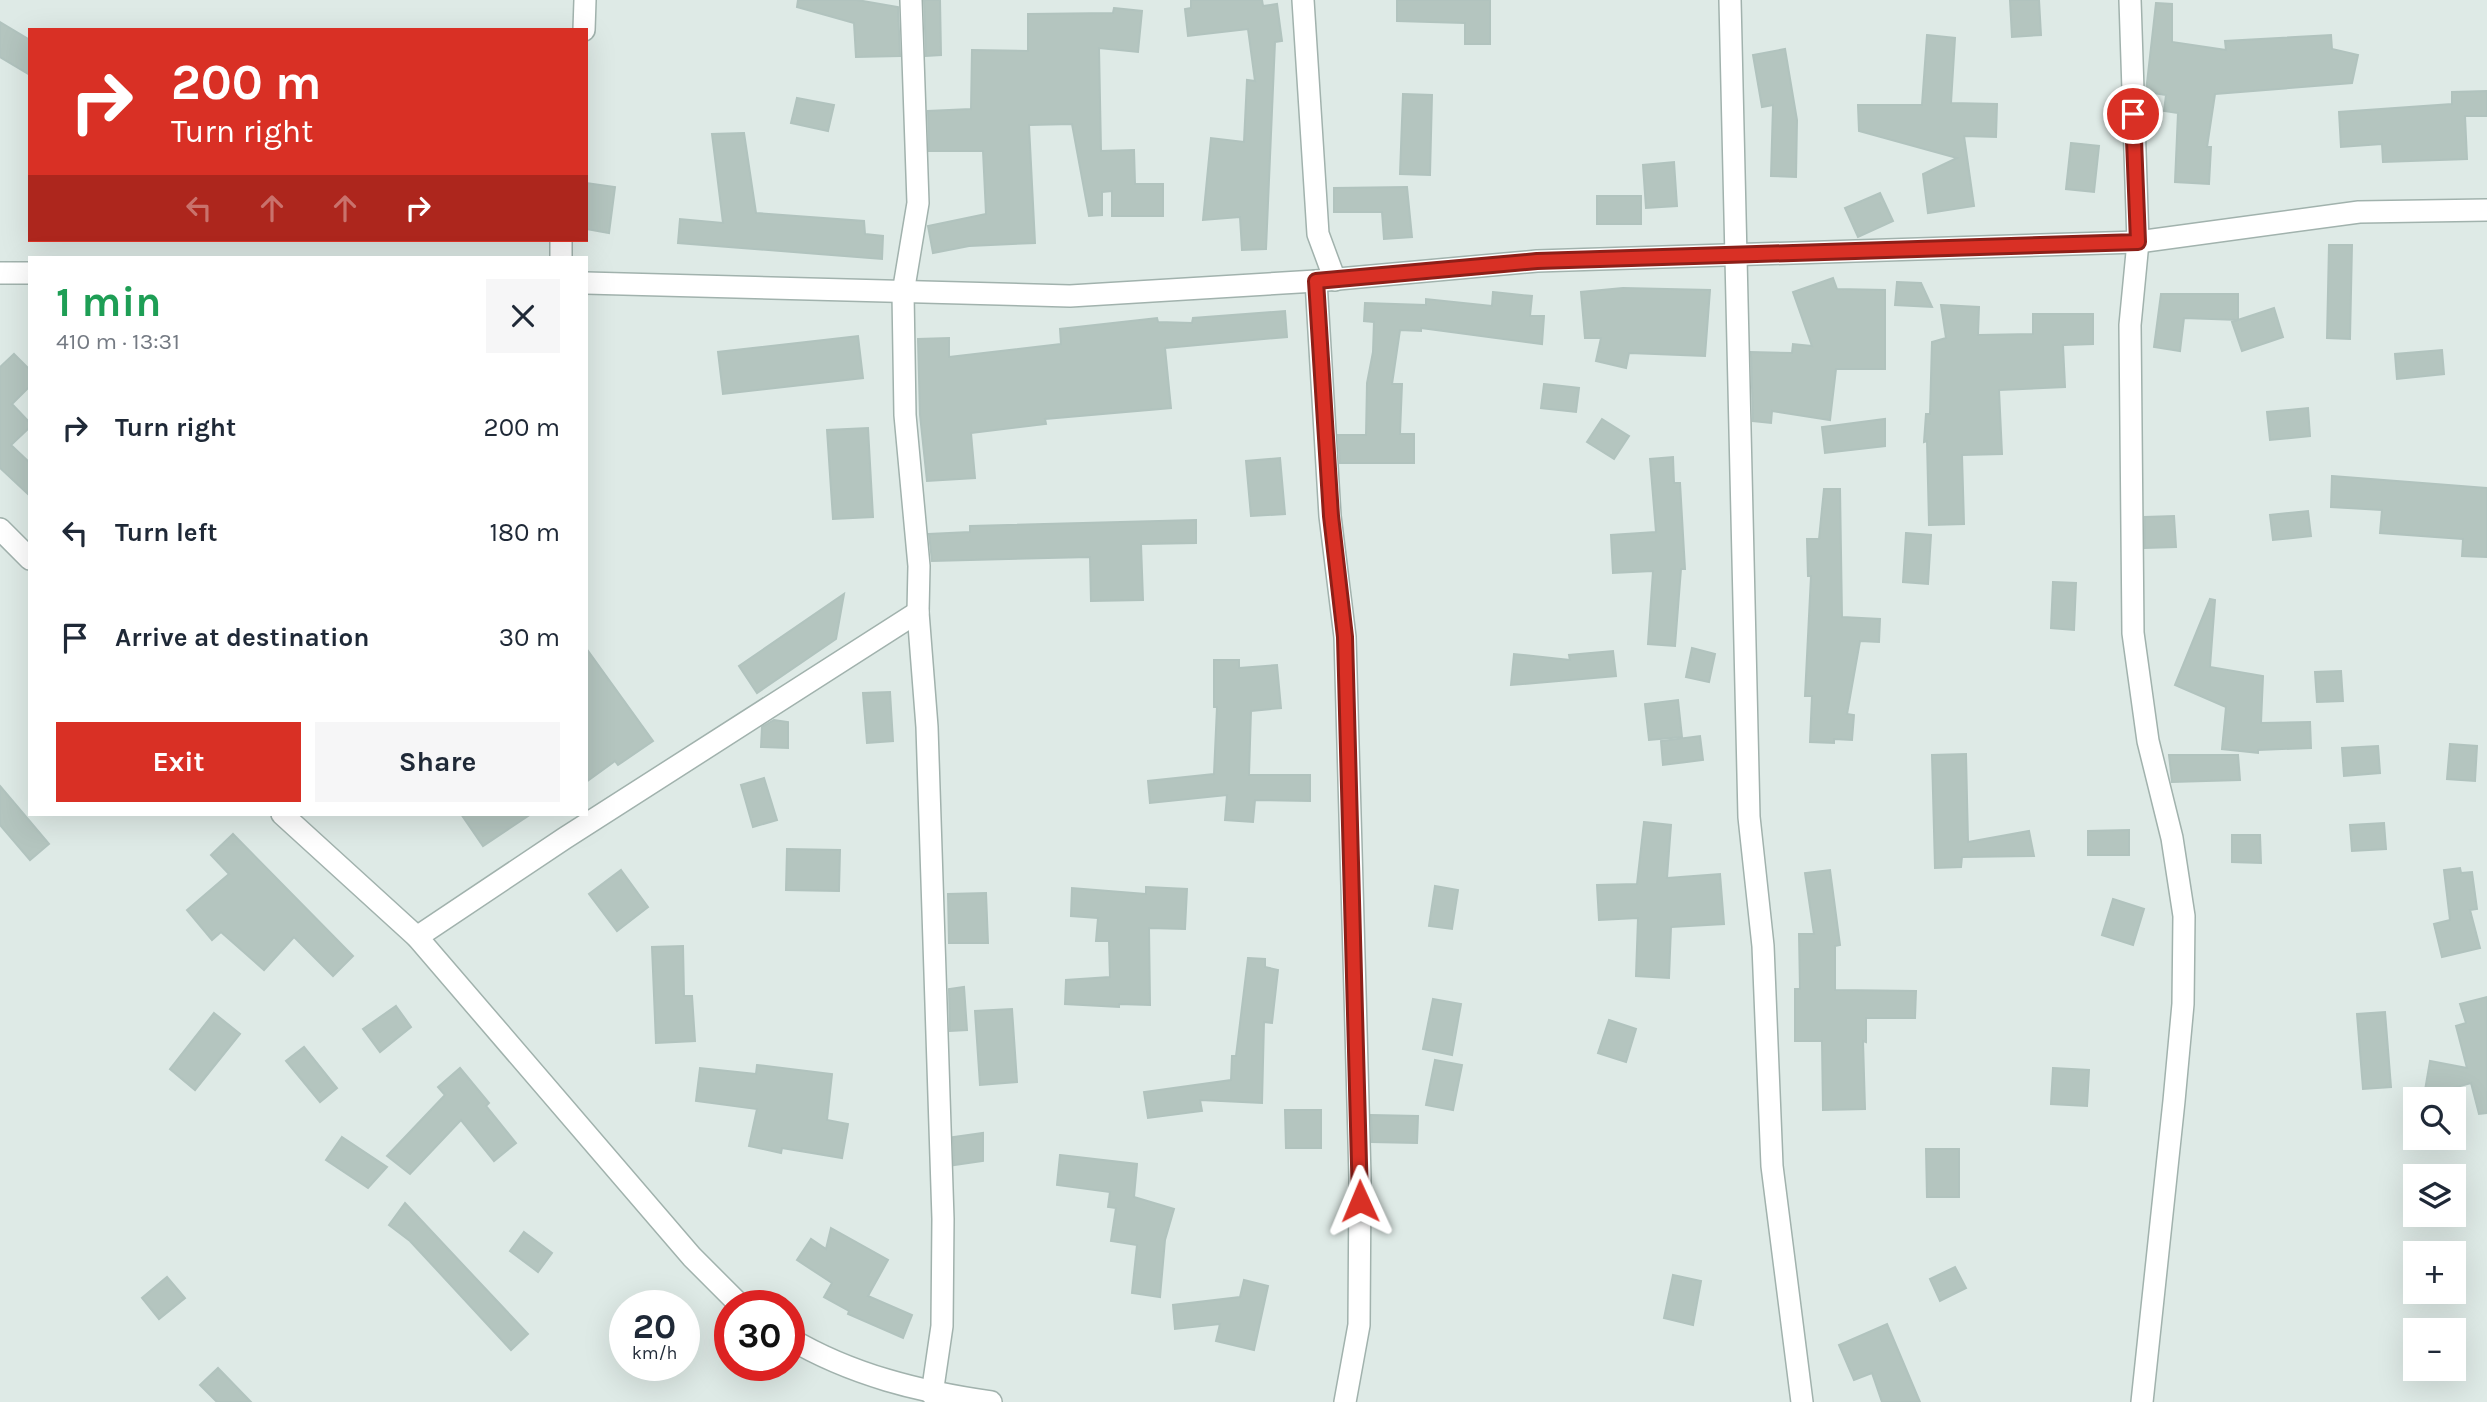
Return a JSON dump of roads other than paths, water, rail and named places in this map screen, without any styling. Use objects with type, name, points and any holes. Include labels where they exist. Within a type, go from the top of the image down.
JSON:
[{"type":"street","points":[[584,28],[585,0]]},
{"type":"street","points":[[911,0],[918,203],[903,293],[905,415],[919,566],[918,612],[928,727],[943,1219],[942,1326],[932,1394]]},
{"type":"street","points":[[1303,0],[1318,234],[1326,280],[1331,516],[1345,637],[1360,1178],[1359,1325],[1345,1402]]},
{"type":"street","points":[[1730,0],[1749,817],[1763,946],[1772,1166],[1802,1402]]},
{"type":"street","points":[[2130,0],[2138,242],[2130,338],[2133,633],[2148,741],[2172,838],[2184,916],[2182,1004],[2175,1101],[2142,1402]]},
{"type":"street","points":[[588,283],[1070,296],[1326,280],[1537,261],[2138,242],[2359,212],[2487,210]]},
{"type":"street","points":[[0,273],[28,273]]},
{"type":"street","points":[[0,529],[28,557]]},
{"type":"street","points":[[417,937],[746,720],[918,612]]},
{"type":"street","points":[[284,816],[417,937],[692,1257],[724,1290]]},
{"type":"street","points":[[805,1348],[819,1356],[932,1394],[991,1402]]}]
